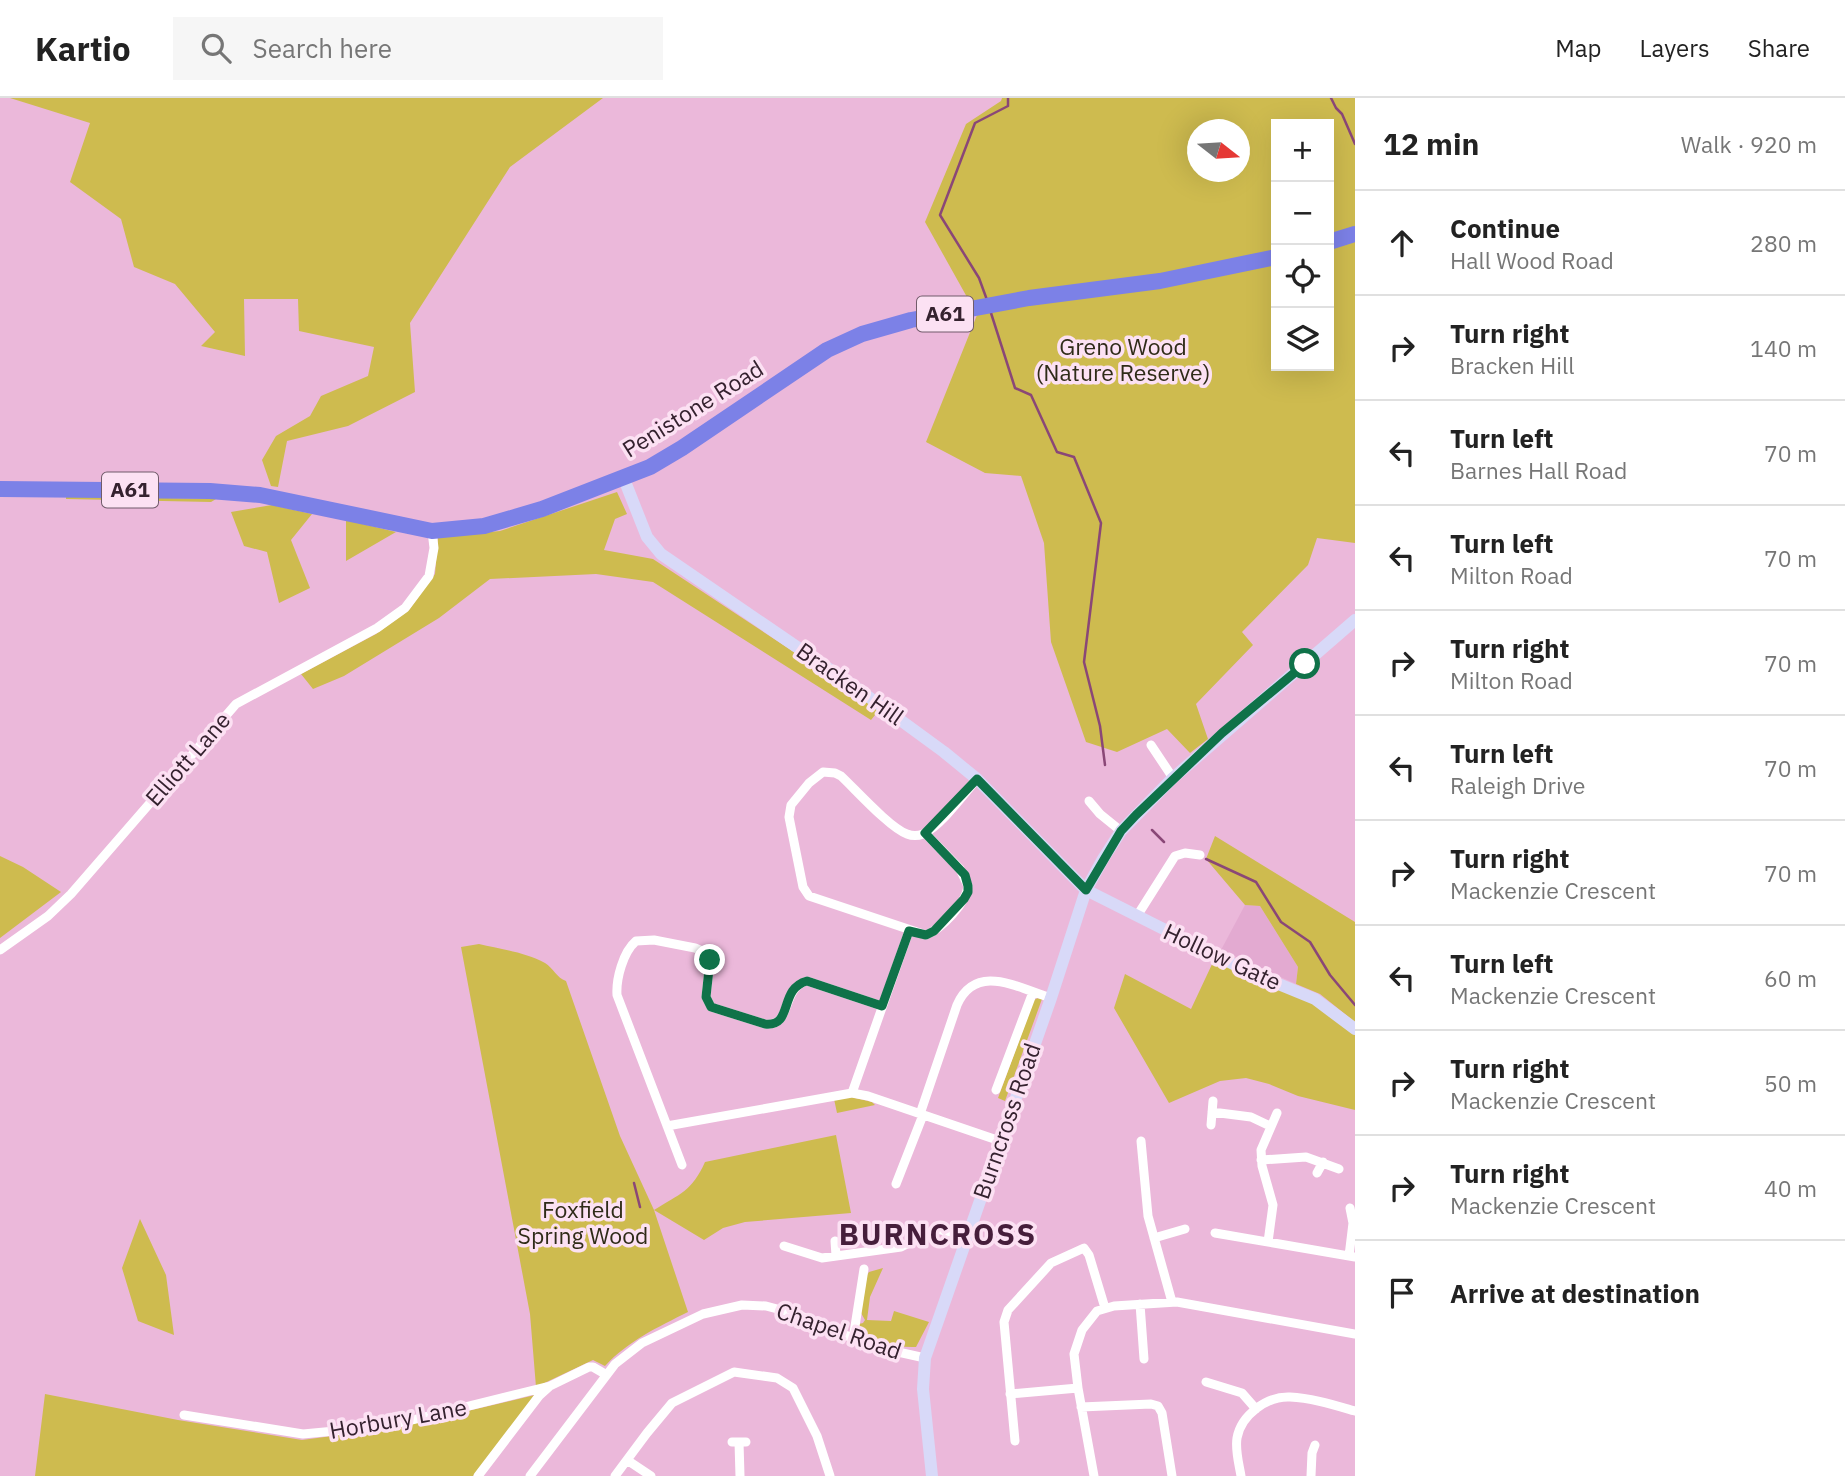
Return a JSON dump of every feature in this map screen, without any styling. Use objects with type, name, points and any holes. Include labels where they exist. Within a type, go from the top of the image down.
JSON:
[{"type":"highway","points":[[1334,240],[1355,234]]},
{"type":"highway","name":"Penistone Road","points":[[0,489],[210,491],[260,495],[432,531],[484,526],[542,509],[624,479],[682,448],[827,350],[862,334],[911,320],[1029,298],[1160,281],[1271,258]]},
{"type":"main road","name":"Bracken Hill","points":[[624,479],[646,537],[661,554],[944,751],[977,779],[1086,890]]},
{"type":"main road","name":"Burncross Road","points":[[932,1476],[923,1389],[925,1358],[1086,890],[1121,831],[1173,778],[1355,620]]},
{"type":"main road","name":"Hollow Gate","points":[[1086,890],[1249,972],[1315,999],[1355,1029]]},
{"type":"street","name":"Elliott Lane","points":[[0,950],[48,916],[71,894],[236,705],[377,628],[405,608],[429,576],[434,548],[432,531]]},
{"type":"street","points":[[1152,745],[1173,778]]},
{"type":"street","points":[[925,833],[965,875],[968,886],[964,899],[934,931],[926,935],[809,896],[803,887],[789,810],[795,798],[817,775],[829,771],[841,776],[900,831],[913,836],[925,833],[977,779]]},
{"type":"street","points":[[1089,801],[1121,831]]},
{"type":"street","points":[[1137,916],[1175,856],[1185,853],[1200,855]]},
{"type":"street","points":[[852,1093],[909,931]]},
{"type":"street","points":[[682,1165],[617,995],[618,978],[631,945],[636,941],[654,940],[702,951],[710,960],[706,997],[711,1007],[765,1024],[776,1023],[781,1019],[792,989],[807,981],[882,1006]]},
{"type":"street","points":[[895,1184],[961,995],[976,984],[994,979],[1051,998]]},
{"type":"street","points":[[996,1090],[1033,992]]},
{"type":"street","points":[[667,1126],[852,1093],[1000,1141]]},
{"type":"street","points":[[1211,1125],[1213,1101]]},
{"type":"street","points":[[1212,1112],[1251,1117],[1270,1126]]},
{"type":"street","points":[[1268,1242],[1273,1205],[1261,1160],[1262,1144],[1277,1113]]},
{"type":"street","points":[[1141,1141],[1145,1195],[1172,1302]]},
{"type":"street","points":[[1261,1160],[1306,1157],[1339,1169]]},
{"type":"street","points":[[1317,1173],[1323,1162]]},
{"type":"street","points":[[1215,1233],[1352,1256],[1353,1213]]},
{"type":"street","points":[[1154,1238],[1185,1229]]},
{"type":"street","points":[[784,1246],[816,1257],[836,1256],[901,1247],[936,1230],[967,1236]]},
{"type":"street","points":[[835,1241],[836,1256]]},
{"type":"street","points":[[1015,1441],[1005,1317],[1008,1310],[1051,1263],[1080,1248],[1087,1250],[1105,1308]]},
{"type":"street","points":[[853,1339],[861,1269],[875,1267]]},
{"type":"street","points":[[1094,1476],[1078,1388],[1075,1346],[1086,1322],[1097,1311],[1172,1302],[1355,1334]]},
{"type":"street","name":"Chapel Road","points":[[533,1475],[605,1374],[628,1352],[703,1314],[741,1304],[766,1306],[796,1314],[853,1339],[901,1354],[925,1358]]},
{"type":"street","points":[[1140,1304],[1148,1344],[1144,1359]]},
{"type":"street","name":"Horbury Lane","points":[[184,1415],[303,1434],[405,1423],[550,1386],[589,1367],[605,1374]]},
{"type":"street","points":[[615,1476],[663,1411],[726,1375],[740,1372],[777,1378],[793,1388],[817,1436],[829,1475]]},
{"type":"street","points":[[1206,1382],[1242,1393],[1256,1409]]},
{"type":"street","points":[[478,1476],[550,1386]]},
{"type":"street","points":[[1010,1394],[1078,1388]]},
{"type":"street","points":[[1241,1476],[1237,1438],[1244,1422],[1256,1409],[1275,1399],[1290,1397],[1355,1411]]},
{"type":"street","points":[[1081,1407],[1158,1406],[1162,1413],[1172,1476]]},
{"type":"street","points":[[739,1442],[740,1476]]},
{"type":"street","points":[[1310,1450],[1311,1476]]},
{"type":"street","points":[[627,1460],[651,1476]]},
{"type":"shaded area","points":[[1245,905],[1260,906],[1298,967],[1296,984],[1221,950]]},
{"type":"green space","points":[[10,98],[603,98],[510,167],[410,323],[415,392],[348,426],[287,441],[278,487],[271,486],[262,460],[276,436],[310,416],[321,396],[368,376],[374,347],[299,331],[298,299],[244,299],[245,356],[201,346],[215,332],[175,284],[134,267],[121,219],[70,182],[90,123]]},
{"type":"green space","name":"Greno Wood (Nature Reserve)","points":[[1002,98],[1355,98],[1355,543],[1317,538],[1308,565],[1242,632],[1253,645],[1196,704],[1208,739],[1190,753],[1167,729],[1117,752],[1086,742],[1051,642],[1044,543],[1021,476],[985,473],[926,442],[977,315],[925,222],[966,124]]},
{"type":"green space","points":[[617,492],[627,514],[615,519],[604,550],[653,559],[880,709],[871,720],[653,582],[596,574],[490,579],[439,618],[344,676],[313,689],[301,674],[376,634],[409,610],[435,574],[438,537],[500,531]]},
{"type":"green space","points":[[66,496],[216,499],[211,502],[66,499]]},
{"type":"green space","points":[[272,505],[312,514],[291,540],[310,588],[279,603],[267,552],[244,546],[231,512]]},
{"type":"green space","points":[[346,520],[396,532],[346,561]]},
{"type":"green space","points":[[1215,836],[1355,922],[1355,1022],[1320,994],[1296,984],[1298,967],[1260,906],[1245,905],[1206,859]]},
{"type":"green space","points":[[0,856],[23,867],[61,892],[0,938]]},
{"type":"green space","name":"Foxfield Spring Wood","points":[[479,944],[537,959],[566,981],[620,1136],[654,1210],[688,1312],[633,1342],[605,1366],[593,1360],[536,1387],[530,1314],[461,947]]},
{"type":"green space","points":[[1214,960],[1313,1000],[1355,1032],[1355,1110],[1298,1096],[1246,1078],[1220,1081],[1169,1103],[1114,1008],[1125,974],[1191,1009]]},
{"type":"green space","points":[[1042,999],[1005,1101],[998,1098],[1034,1000]]},
{"type":"green space","points":[[851,1097],[875,1105],[837,1113],[834,1099]]},
{"type":"green space","points":[[836,1135],[851,1213],[745,1222],[723,1228],[704,1240],[654,1210],[690,1186],[705,1162]]},
{"type":"green space","points":[[140,1219],[166,1275],[174,1335],[138,1321],[122,1268]]},
{"type":"green space","points":[[883,1268],[870,1297],[867,1320],[891,1321],[894,1311],[929,1322],[916,1347],[885,1344],[856,1332],[859,1324],[865,1320],[861,1313],[867,1275]]},
{"type":"green space","points":[[45,1394],[178,1420],[302,1440],[400,1427],[535,1395],[473,1476],[35,1476]]},
{"type":"waterway","points":[[987,300],[979,278],[940,215],[975,123],[1008,106],[1008,98]]},
{"type":"waterway","points":[[1331,98],[1342,114],[1355,144]]},
{"type":"waterway","points":[[991,313],[1015,388],[1031,395],[1057,452],[1074,457],[1101,523],[1084,662],[1100,726],[1105,765]]},
{"type":"waterway","points":[[1152,830],[1164,842]]},
{"type":"waterway","points":[[1206,859],[1256,882],[1281,922],[1310,942],[1330,975],[1355,1005]]},
{"type":"waterway","points":[[634,1183],[640,1207]]},
{"type":"district","name":"BURNCROSS","points":[[938,1235]]},
{"type":"route","points":[[710,960],[706,997],[711,1007],[765,1024],[771,1025],[781,1019],[792,989],[807,981],[882,1006],[909,931],[926,935],[934,931],[968,892],[965,875],[925,833],[977,779],[1086,890],[1121,831],[1136,815],[1222,733],[1305,664]]}]
